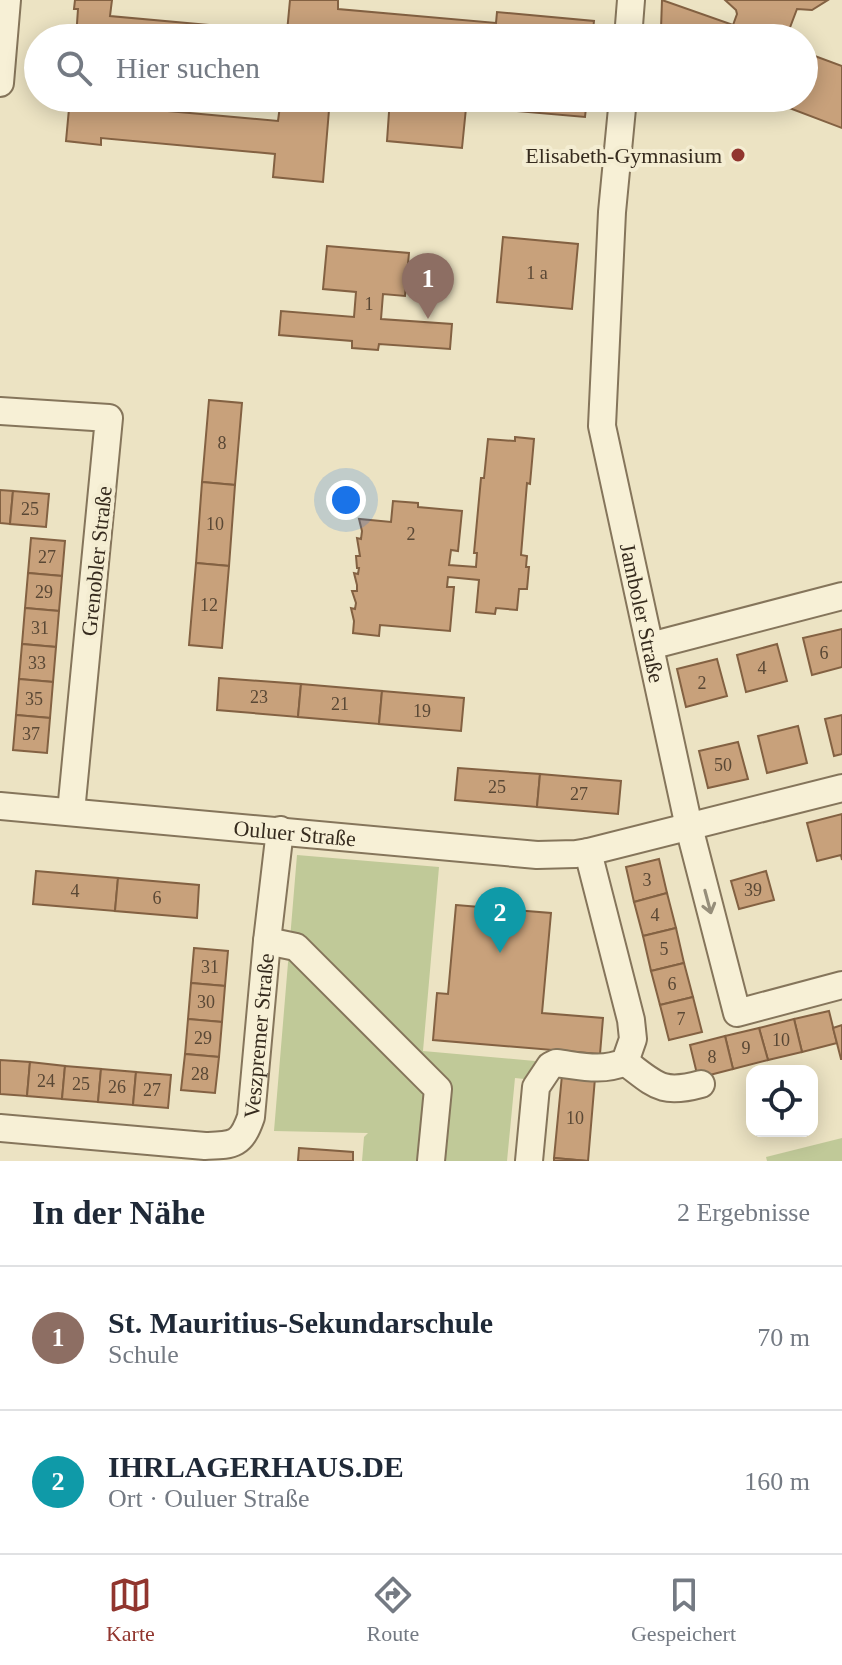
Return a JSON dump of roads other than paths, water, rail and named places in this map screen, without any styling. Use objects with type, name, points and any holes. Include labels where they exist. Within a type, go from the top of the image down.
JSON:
[{"type":"street","points":[[0,83],[7,0]]},
{"type":"street","points":[[629,24],[631,0]]},
{"type":"street","name":"Jamboler Straße","points":[[622,112],[612,212],[602,426],[689,827],[737,1013],[842,985]]},
{"type":"street","name":"Grenobler Straße","points":[[0,411],[109,418],[71,812]]},
{"type":"street","points":[[650,646],[842,596]]},
{"type":"street","name":"Ouluer Straße","points":[[0,806],[537,855],[588,852],[842,788]]},
{"type":"street","name":"Veszpremer Straße","points":[[0,1128],[205,1146],[225,1146],[238,1142],[246,1133],[251,1117],[280,830]]},
{"type":"street","points":[[588,852],[633,1029],[625,1062]]},
{"type":"street","points":[[267,941],[296,947],[438,1089],[431,1161]]},
{"type":"street","points":[[625,1062],[657,1086],[666,1089],[685,1089],[701,1084]]},
{"type":"street","points":[[529,1161],[536,1087],[550,1066],[556,1063],[605,1069],[625,1062]]},
{"type":"place","name":"Elisabeth-Gymnasium","points":[[738,155]]},
{"type":"place","name":"St. Mauritius-Sekundarschule","points":[[428,319]]},
{"type":"place","name":"IHRLAGERHAUS.DE","points":[[500,953]]}]
